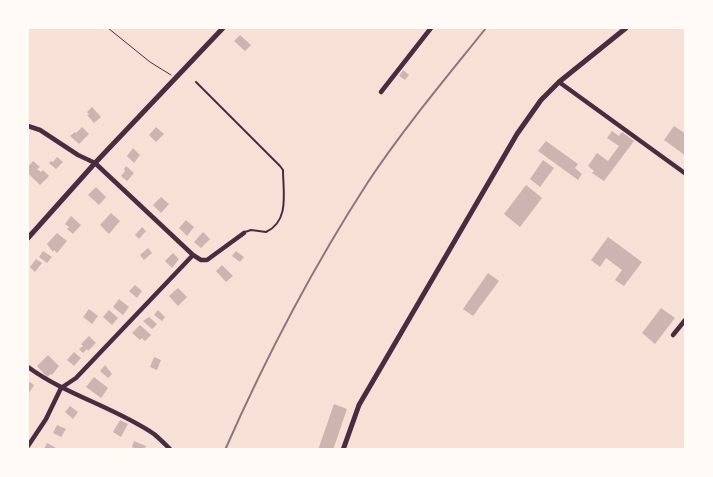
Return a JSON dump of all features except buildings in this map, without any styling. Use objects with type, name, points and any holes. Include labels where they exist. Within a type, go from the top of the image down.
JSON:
[{"type":"street","points":[[28,238],[95,163],[223,28]]},
{"type":"street","points":[[380,92],[431,28]]},
{"type":"street","points":[[344,450],[359,404],[517,134],[541,100],[559,82],[626,28]]},
{"type":"street","points":[[559,82],[686,174]]},
{"type":"street","points":[[28,126],[40,130],[78,155],[95,163],[193,255],[201,260],[207,260],[244,233]]},
{"type":"street","points":[[28,446],[46,418],[61,388],[76,378],[193,255]]},
{"type":"street","points":[[673,335],[686,319]]},
{"type":"street","points":[[28,367],[61,388],[154,434],[171,450]]},
{"type":"lane","points":[[196,82],[282,170],[283,212],[279,222],[266,232],[251,230],[244,233]]},
{"type":"path","points":[[108,28],[150,62],[175,78]]},
{"type":"railway","points":[[225,450],[291,313],[348,214],[396,142],[486,28]]}]
